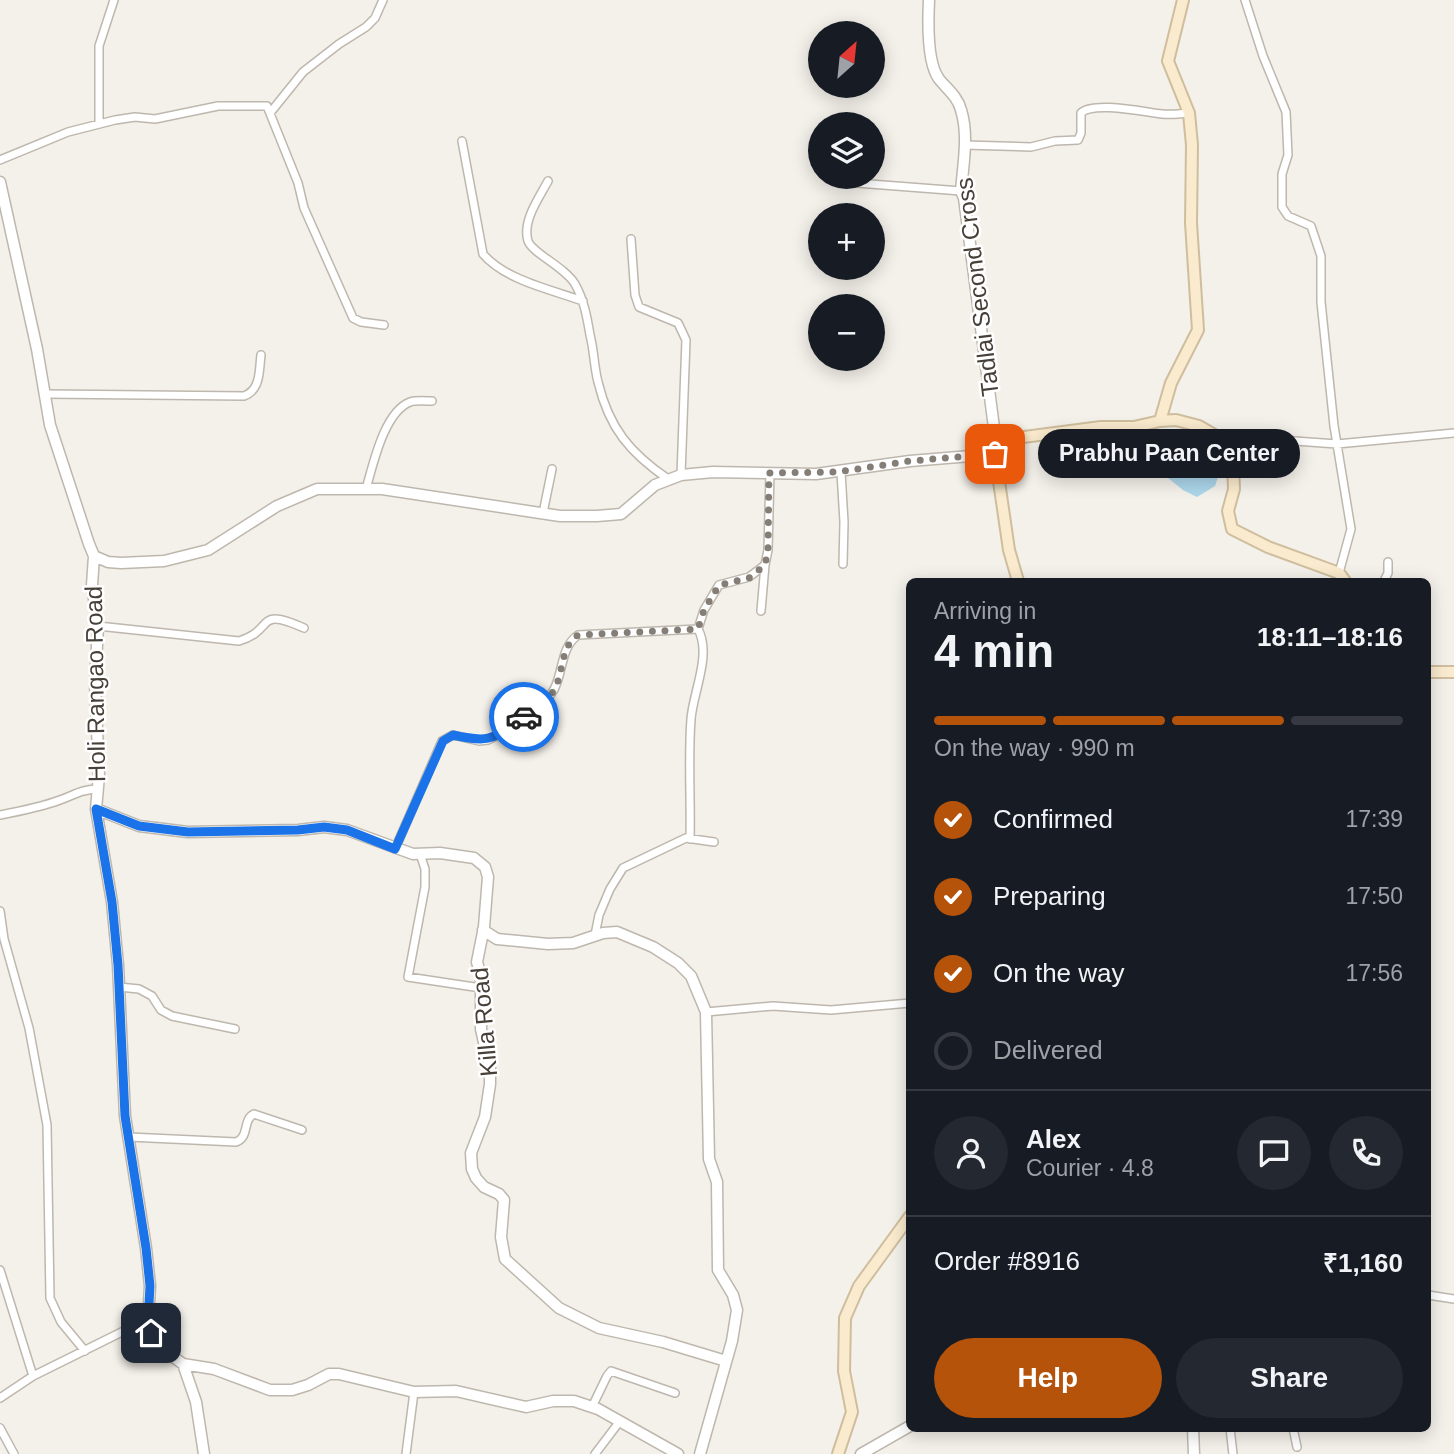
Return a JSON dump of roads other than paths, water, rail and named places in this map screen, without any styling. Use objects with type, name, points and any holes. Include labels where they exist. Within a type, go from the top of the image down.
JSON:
[{"type":"main road","points":[[1160,421],[1171,383],[1198,330],[1191,223],[1192,145],[1189,113],[1168,61],[1183,0]]},
{"type":"main road","points":[[996,449],[1008,439],[1101,427],[1134,427],[1176,420],[1199,426],[1223,440],[1233,466],[1234,489],[1228,511],[1232,529],[1342,577]]},
{"type":"main road","name":"Tadlai Second Cross","points":[[996,449],[1009,550],[1017,578]]},
{"type":"main road","points":[[1431,672],[1454,672]]},
{"type":"main road","points":[[838,1454],[852,1412],[844,1371],[845,1318],[859,1286],[906,1221]]},
{"type":"street","points":[[99,124],[99,46],[114,0]]},
{"type":"street","points":[[270,113],[303,72],[366,27],[375,18],[383,0]]},
{"type":"street","name":"Tadlai Second Cross","points":[[929,0],[932,60],[938,78],[961,107],[964,145],[961,191],[982,327],[996,449]]},
{"type":"street","points":[[1245,0],[1263,56],[1286,112],[1288,155],[1282,174],[1282,207],[1288,216],[1311,226],[1321,256],[1321,302],[1336,444],[1351,529],[1342,577]]},
{"type":"street","points":[[0,160],[68,132],[99,124],[135,117],[155,119],[218,106],[267,106],[298,183],[304,208],[353,318],[361,322],[384,325]]},
{"type":"street","points":[[964,145],[1031,147],[1055,141],[1075,142],[1081,134],[1081,113],[1090,108],[1140,110],[1161,114],[1189,113]]},
{"type":"street","points":[[462,141],[483,254],[489,262],[509,274],[584,301]]},
{"type":"street","points":[[548,181],[529,218],[528,240],[532,247],[568,275],[584,301],[597,381],[613,426],[630,449],[668,479]]},
{"type":"street","points":[[0,182],[46,394],[50,425],[94,556],[108,562],[164,561],[208,550],[277,506],[317,489],[366,489],[560,516],[621,514],[655,485],[681,475],[713,472],[816,474],[996,449]]},
{"type":"street","points":[[885,185],[961,191]]},
{"type":"street","points":[[631,239],[635,295],[639,307],[678,323],[686,340],[681,475]]},
{"type":"street","points":[[46,394],[244,396],[257,385],[261,355]]},
{"type":"street","points":[[366,489],[380,445],[396,412],[411,401],[432,401]]},
{"type":"street","points":[[1223,440],[1251,438],[1336,444],[1454,433]]},
{"type":"street","points":[[543,513],[552,469]]},
{"type":"street","points":[[841,471],[843,564]]},
{"type":"street","points":[[761,611],[768,550],[769,473]]},
{"type":"street","name":"Holi Rangao Road","points":[[94,556],[93,585],[98,626],[95,682],[98,789],[96,809],[139,826],[188,832],[324,827],[347,830],[395,849],[419,854],[440,853],[474,858],[485,867],[488,877],[483,930]]},
{"type":"street","points":[[1386,578],[1388,562]]},
{"type":"street","points":[[690,839],[691,717],[701,676],[702,636],[698,629],[704,610],[719,585],[749,578],[765,565]]},
{"type":"street","points":[[98,626],[239,641],[248,638],[273,618],[279,617],[304,628]]},
{"type":"street","points":[[395,849],[443,741],[453,735],[479,741],[488,740],[543,703],[556,687],[567,647],[572,639],[578,635],[698,629]]},
{"type":"street","points":[[0,815],[64,799],[78,790],[98,789]]},
{"type":"street","points":[[96,809],[112,902],[125,1116],[150,1286],[148,1320],[151,1333],[161,1348],[183,1364],[214,1369],[270,1390],[292,1390],[329,1374],[339,1374],[414,1392],[456,1391],[526,1406],[553,1401],[574,1401],[620,1421],[678,1454]]},
{"type":"street","points":[[595,935],[610,889],[623,868],[686,838],[714,842]]},
{"type":"street","points":[[419,854],[425,869],[425,887],[408,978],[481,988]]},
{"type":"street","points":[[0,911],[4,939],[29,1028],[47,1125],[50,1298],[61,1322],[85,1351]]},
{"type":"street","name":"Killa Road","points":[[700,1454],[732,1341],[737,1310],[733,1295],[718,1270],[717,1182],[709,1159],[706,1012],[691,976],[678,962],[653,947],[617,932],[595,935],[573,943],[548,944],[497,939],[483,930],[477,962],[481,988],[481,1028],[490,1069],[490,1084],[485,1118],[471,1153],[472,1169],[484,1187],[499,1194],[503,1200],[501,1237],[505,1259],[559,1308],[575,1317],[599,1328],[663,1342],[726,1362]]},
{"type":"street","points":[[119,987],[138,989],[152,996],[161,1010],[172,1016],[235,1029]]},
{"type":"street","points":[[706,1012],[773,1006],[831,1010],[906,1003]]},
{"type":"street","points":[[129,1137],[236,1142],[244,1135],[247,1121],[254,1114],[302,1130]]},
{"type":"street","points":[[0,1270],[33,1376]]},
{"type":"street","points":[[1431,1295],[1454,1299]]},
{"type":"street","points":[[0,1398],[33,1376],[148,1320]]},
{"type":"street","points":[[183,1364],[196,1402],[204,1454]]},
{"type":"street","points":[[592,1407],[611,1371],[675,1392]]},
{"type":"street","points":[[406,1454],[414,1392]]},
{"type":"street","points":[[595,1454],[620,1421]]},
{"type":"street","points":[[0,1428],[13,1454]]},
{"type":"street","points":[[861,1454],[906,1428]]},
{"type":"street","points":[[1193,1432],[1194,1454]]},
{"type":"street","points":[[1230,1432],[1233,1454]]},
{"type":"street","points":[[1294,1432],[1297,1447]]},
{"type":"water","points":[[1191,431],[1211,440],[1220,452],[1221,459],[1215,486],[1197,497],[1168,478],[1176,434]]},
{"type":"place","name":"Prabhu Paan Center","points":[[995,454]]}]
